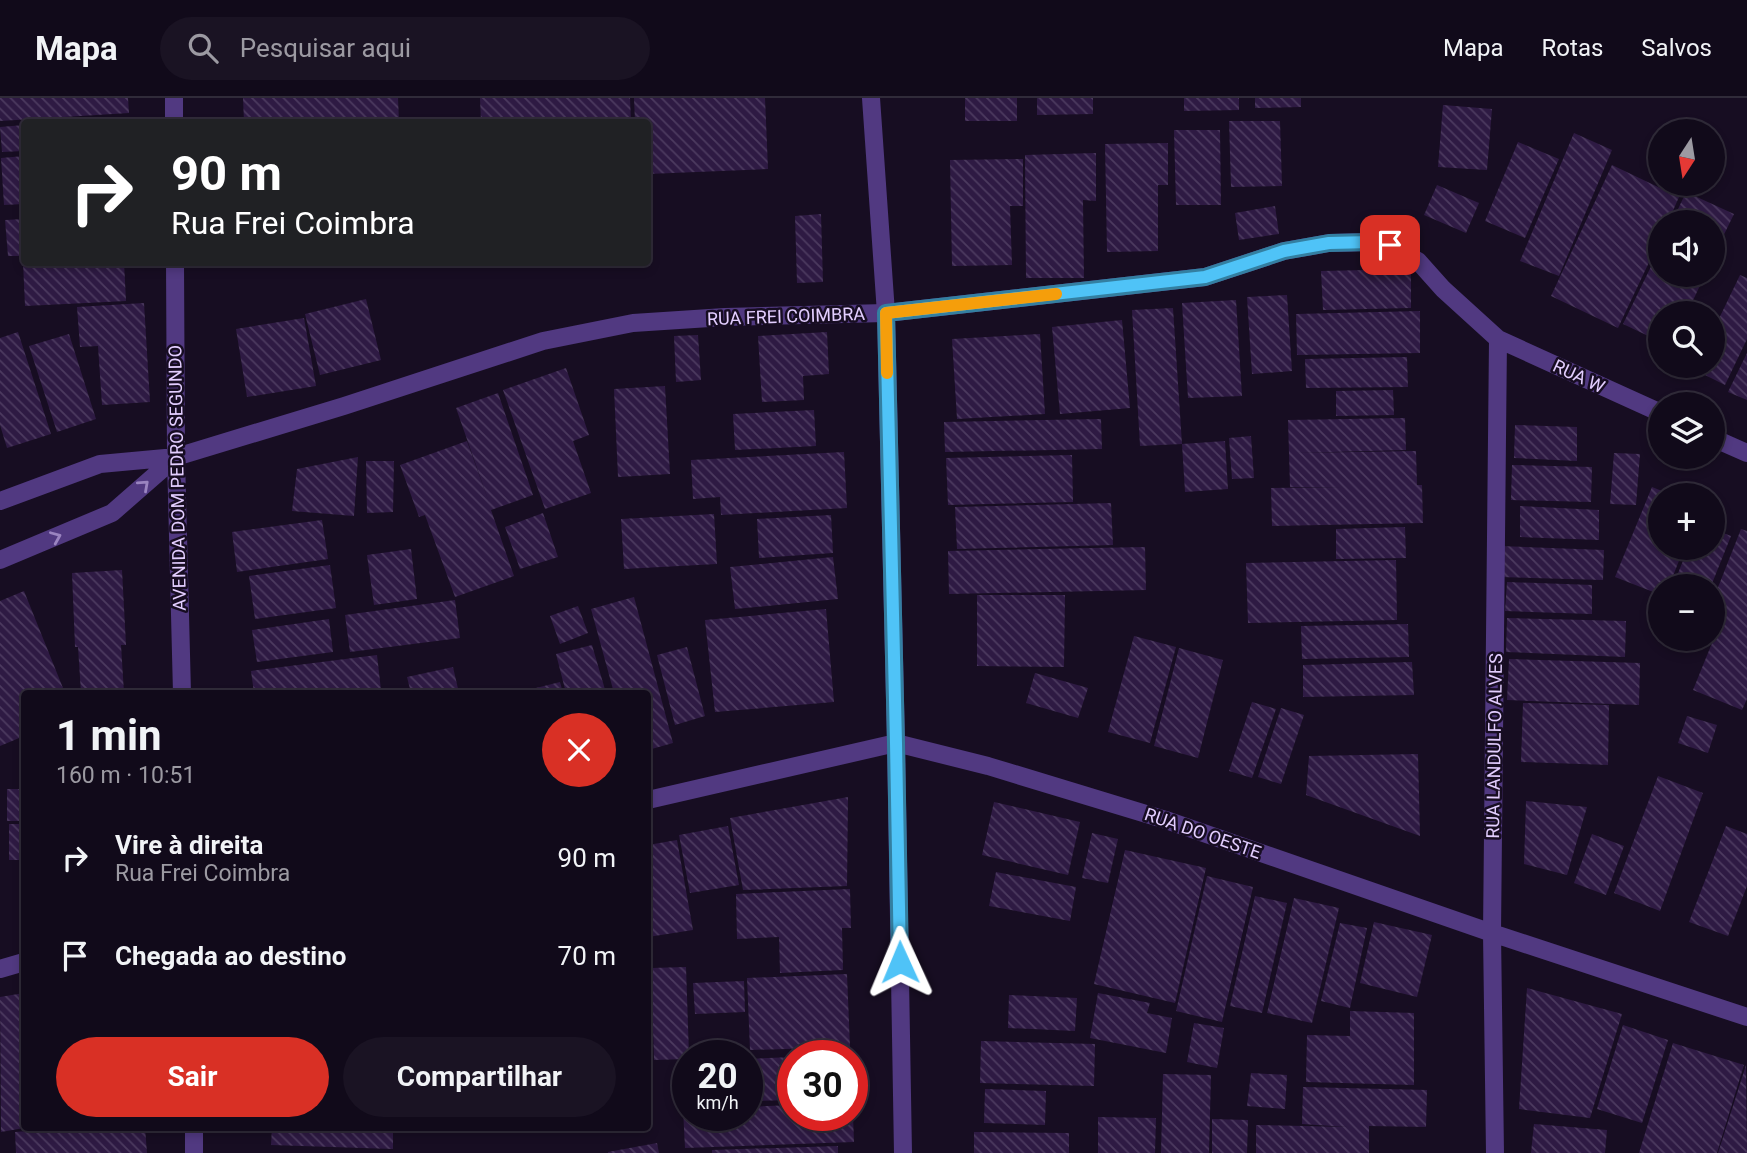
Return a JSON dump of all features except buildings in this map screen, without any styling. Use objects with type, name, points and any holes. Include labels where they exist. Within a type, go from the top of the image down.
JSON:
[{"type":"street","points":[[174,98],[174,119]]},
{"type":"street","points":[[871,98],[886,313],[903,1153]]},
{"type":"street","name":"RUA FREI COIMBRA","points":[[0,501],[100,464],[176,457],[543,341],[633,323],[726,317],[886,313],[1205,277],[1284,251],[1329,243],[1371,242],[1390,245],[1418,261],[1443,289],[1498,338]]},
{"type":"street","name":"AVENIDA DOM PEDRO SEGUNDO","points":[[175,266],[176,457],[182,690]]},
{"type":"street","name":"RUA W","points":[[1498,338],[1648,408]]},
{"type":"street","name":"RUA LANDULFO ALVES","points":[[1495,1153],[1492,933],[1498,338]]},
{"type":"street","points":[[1725,443],[1747,453]]},
{"type":"street","name":"RUA FREI COIMBRA","points":[[0,560],[112,513],[176,457]]},
{"type":"street","name":"RUA DO OESTE","points":[[651,799],[896,743],[988,766],[1166,820],[1492,933],[1747,1017]]},
{"type":"street","points":[[0,969],[21,963]]},
{"type":"street","points":[[194,1131],[194,1153]]},
{"type":"slow traffic","points":[[887,373],[886,313],[1056,294]]},
{"type":"route","points":[[900,962],[886,313],[1205,277],[1284,251],[1329,243],[1371,242],[1390,245]]}]
